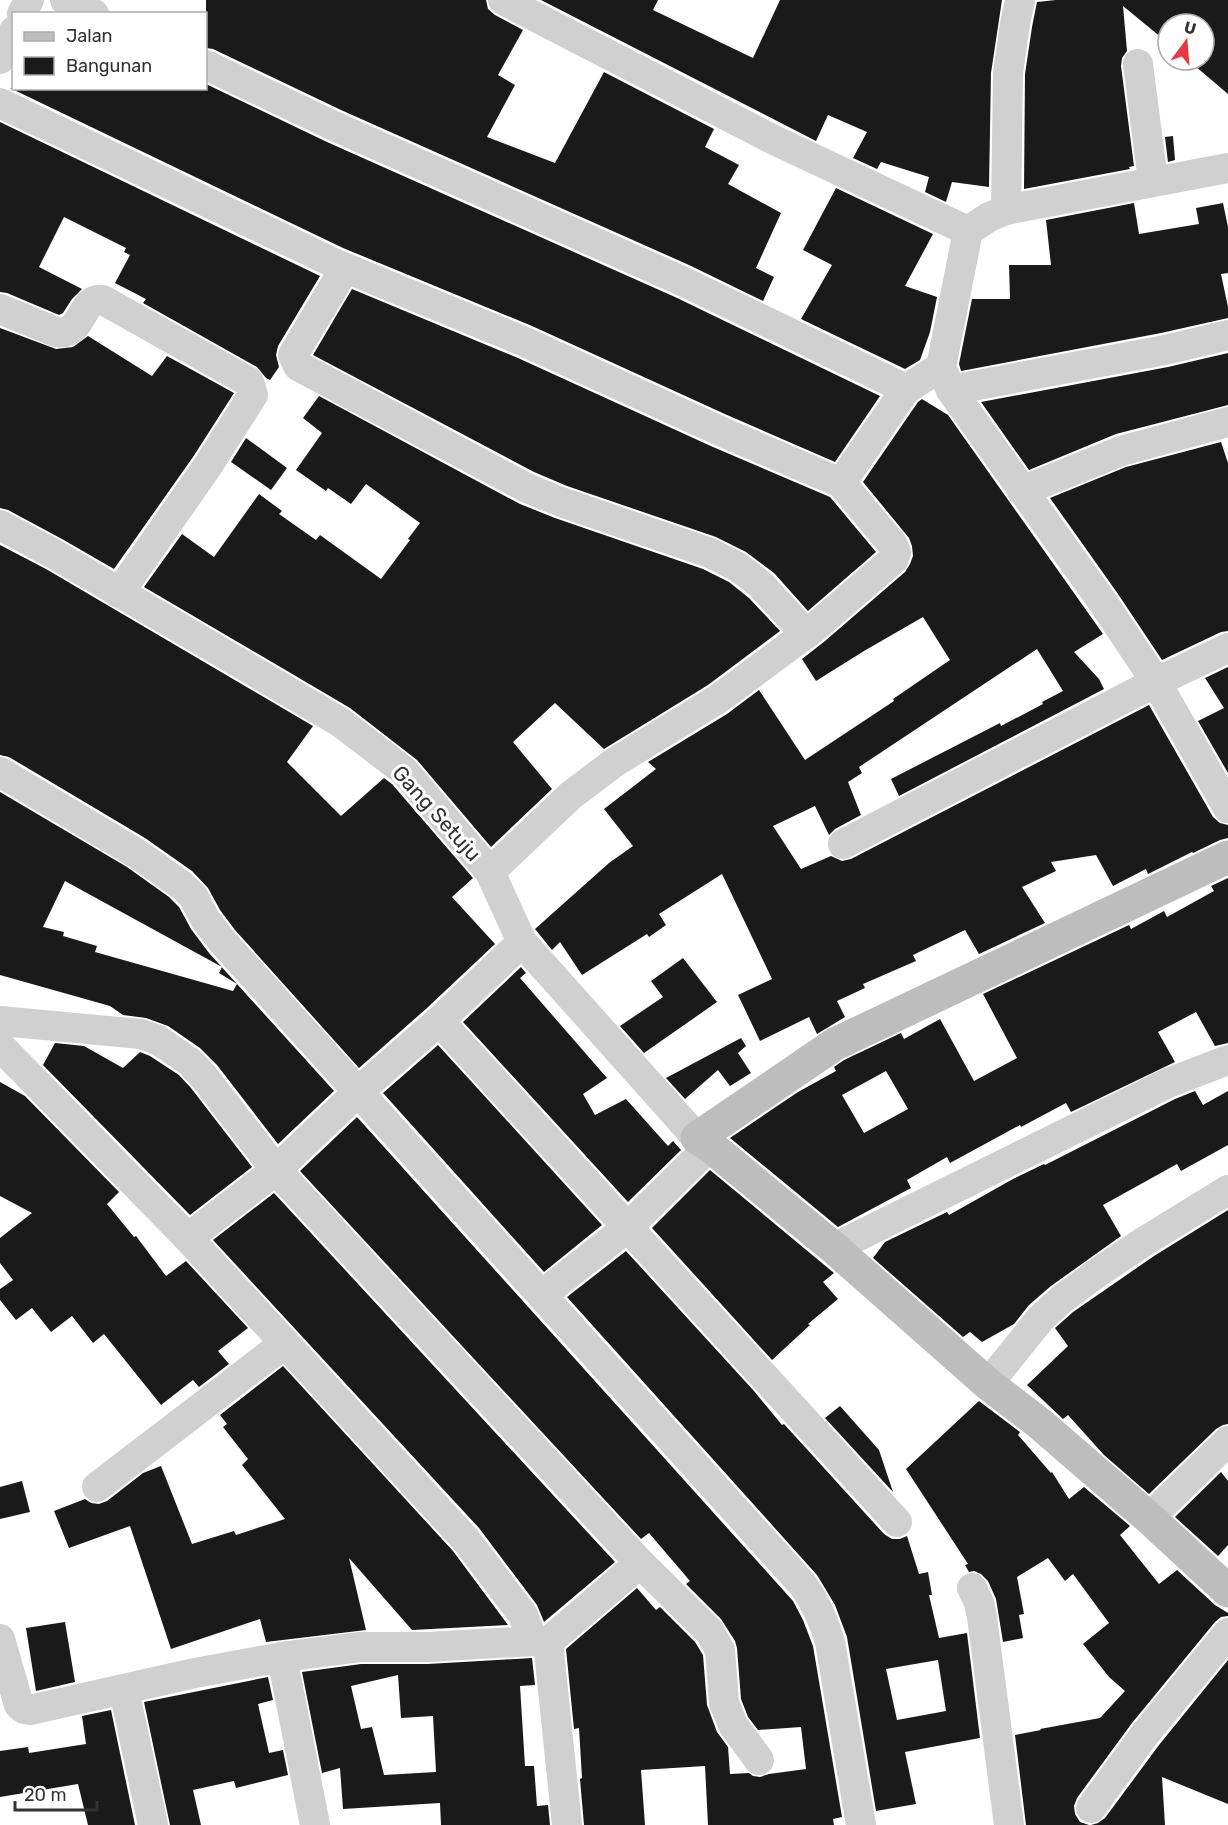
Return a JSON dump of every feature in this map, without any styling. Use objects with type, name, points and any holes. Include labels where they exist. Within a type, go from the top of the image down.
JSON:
[{"type":"street","points":[[65,0],[90,12]]},
{"type":"street","points":[[503,0],[776,141],[968,231]]},
{"type":"street","points":[[1006,210],[1008,73],[1020,0]]},
{"type":"street","points":[[0,59],[12,35]]},
{"type":"street","points":[[207,64],[334,126],[682,281],[906,389],[946,379],[1165,350],[1228,335]]},
{"type":"street","points":[[1137,64],[1153,181]]},
{"type":"street","points":[[0,103],[345,268],[525,342],[720,431],[841,483],[893,545],[894,559],[806,634],[718,699],[615,762],[570,796],[490,872]]},
{"type":"street","points":[[1228,168],[1006,210],[989,217],[968,231],[946,379],[1156,682],[1228,808]]},
{"type":"street","points":[[345,268],[293,355],[298,366],[527,488],[561,502],[710,553],[738,567],[760,585],[806,634]]},
{"type":"street","points":[[0,309],[63,333],[70,332],[90,304],[99,299],[249,382],[253,395],[207,467],[119,592]]},
{"type":"street","points":[[841,483],[906,389]]},
{"type":"street","points":[[1022,491],[1121,451],[1228,422]]},
{"type":"street","name":"Gang Setuju","points":[[0,525],[340,722],[405,771],[490,872],[522,942],[703,1142]]},
{"type":"street","points":[[843,844],[1156,682],[1228,648]]},
{"type":"street","points":[[0,772],[136,853],[193,896],[205,919],[222,941],[803,1585],[824,1620],[830,1642],[861,1825]]},
{"type":"street","points":[[542,1295],[628,1227],[703,1142],[835,1044],[1228,857]]},
{"type":"street","points":[[188,1238],[276,1170],[359,1091],[439,1022],[522,942]]},
{"type":"street","points":[[0,1021],[141,1034],[158,1040],[190,1062],[276,1170],[640,1563],[709,1631],[720,1650],[724,1703],[733,1725],[759,1760]]},
{"type":"street","points":[[439,1022],[897,1522]]},
{"type":"street","points":[[0,1046],[188,1238],[285,1343],[466,1540],[523,1615],[541,1642],[567,1825]]},
{"type":"street","points":[[834,1248],[1168,1083],[1228,1060]]},
{"type":"street","points":[[703,1142],[834,1248],[988,1384],[1039,1423],[1149,1518],[1224,1578]]},
{"type":"street","points":[[988,1384],[1041,1318],[1062,1299],[1118,1259],[1228,1190]]},
{"type":"street","points":[[97,1487],[285,1343]]},
{"type":"street","points":[[1149,1518],[1228,1441]]},
{"type":"street","points":[[0,1639],[19,1705],[24,1709],[72,1702],[195,1673],[282,1657],[360,1647],[427,1647],[541,1642],[640,1563]]},
{"type":"street","points":[[972,1588],[980,1603],[1009,1825]]},
{"type":"street","points":[[1091,1808],[1145,1734],[1228,1633]]},
{"type":"street","points":[[282,1657],[315,1825]]},
{"type":"street","points":[[124,1690],[153,1825]]},
{"type":"building","points":[[206,0],[486,0],[488,9],[495,15],[523,30],[498,75],[515,85],[487,137],[555,163],[604,72],[714,129],[705,147],[739,165],[728,184],[781,213],[756,268],[774,277],[763,301],[689,265],[207,48]]},
{"type":"building","points":[[541,0],[658,0],[653,10],[753,58],[780,0],[1002,0],[991,73],[989,187],[952,182],[946,202],[925,192],[929,177],[881,162],[877,169],[853,158],[867,132],[828,115],[816,141]]},
{"type":"building","points":[[1056,0],[1228,0],[1228,94],[1202,72],[1216,72],[1216,12],[1156,12],[1156,33],[1123,6],[1127,51],[1122,58],[1121,66],[1134,166],[1129,167],[1130,169],[1024,189],[1025,74],[1037,2]]},
{"type":"building","points":[[207,84],[327,142],[675,297],[880,396],[835,462],[532,326],[343,248],[14,90],[207,90]]},
{"type":"building","points":[[0,122],[320,276],[278,346],[276,355],[279,367],[270,380],[257,367],[143,303],[146,299],[115,283],[130,255],[124,252],[126,248],[64,217],[39,267],[82,289],[63,313],[59,315],[0,292]]},
{"type":"building","points":[[1173,136],[1175,160],[1168,162],[1165,137]]},
{"type":"building","points":[[836,188],[933,234],[905,286],[937,297],[930,332],[920,360],[905,369],[801,319],[832,265],[803,250]]},
{"type":"building","points":[[1134,203],[1139,234],[1199,224],[1196,208],[1223,203],[1228,227],[1228,273],[1221,274],[1228,318],[961,371],[959,364],[972,299],[1010,299],[1009,265],[1051,265],[1046,220]]},
{"type":"building","points":[[352,289],[518,358],[713,447],[830,497],[876,552],[808,611],[774,573],[746,552],[716,537],[567,486],[534,472],[313,355]]},
{"type":"building","points":[[0,328],[56,349],[73,347],[88,336],[152,376],[167,356],[234,393],[193,457],[114,569],[8,510],[0,508]]},
{"type":"building","points":[[1228,353],[1228,405],[1116,434],[1029,470],[981,402],[1168,367]]},
{"type":"building","points":[[319,396],[520,504],[703,569],[729,582],[749,598],[780,631],[708,685],[604,749],[555,703],[513,742],[552,789],[491,847],[417,760],[350,708],[144,587],[182,534],[214,557],[259,494],[282,511],[279,514],[316,540],[320,535],[381,579],[420,523],[366,484],[351,504],[328,488],[326,491],[296,470],[322,433],[303,418]]},
{"type":"building","points":[[922,399],[948,415],[1103,634],[1074,652],[1099,679],[1104,689],[899,796],[891,779],[1000,723],[1001,726],[1063,691],[1037,649],[859,767],[862,773],[848,782],[861,815],[835,829],[829,835],[815,806],[773,826],[801,869],[831,856],[842,861],[851,859],[1149,705],[1213,817],[1220,823],[1228,825],[1228,838],[1192,852],[1148,874],[1146,869],[1113,886],[1096,855],[1051,862],[1056,871],[1022,887],[1045,923],[979,954],[965,930],[913,955],[916,961],[863,984],[865,988],[837,1001],[845,1017],[817,1034],[809,1017],[760,1041],[738,995],[772,979],[722,874],[659,914],[666,925],[649,937],[647,934],[582,975],[560,942],[552,950],[535,929],[609,863],[633,846],[604,809],[656,769],[648,762],[727,714],[759,690],[805,760],[894,701],[893,699],[950,660],[923,617],[816,681],[802,659],[905,572],[910,564],[913,556],[909,538],[863,482]]},
{"type":"building","points":[[246,438],[287,468],[271,490],[231,462]]},
{"type":"building","points":[[1221,442],[1228,463],[1228,631],[1221,632],[1162,660],[1050,498],[1126,467]]},
{"type":"building","points":[[0,545],[46,569],[313,726],[287,762],[341,816],[384,778],[392,784],[473,878],[452,897],[495,944],[359,1068],[235,930],[220,910],[208,888],[192,871],[145,838],[9,757],[0,755]]},
{"type":"building","points":[[1228,667],[1228,773],[1198,721],[1224,708],[1205,678]]},
{"type":"building","points":[[0,792],[127,867],[169,897],[179,907],[191,929],[221,967],[65,881],[43,927],[64,932],[63,936],[97,946],[95,952],[233,991],[237,984],[219,973],[222,967],[334,1091],[278,1144],[217,1065],[200,1048],[168,1026],[146,1018],[123,1015],[110,1006],[0,975]]},
{"type":"building","points":[[1228,878],[1228,1043],[1215,1046],[1196,1012],[1158,1032],[1175,1062],[1071,1112],[1066,1103],[950,1163],[947,1157],[907,1180],[911,1188],[838,1227],[730,1138],[798,1092],[836,1071],[834,1067],[844,1060],[901,1033],[904,1039],[940,1019],[974,1081],[1017,1058],[983,994],[1129,925],[1131,929],[1164,911],[1167,917],[1214,891],[1211,886]],"holes":[[[886,1071],[908,1109],[864,1133],[842,1095]]]},
{"type":"building","points":[[683,958],[717,1002],[644,1053],[620,1026],[663,997],[651,981]]},
{"type":"building","points":[[521,967],[526,973],[520,978],[607,1078],[583,1094],[595,1115],[626,1099],[668,1146],[673,1141],[681,1150],[628,1202],[463,1022]]},
{"type":"building","points":[[741,1038],[746,1046],[738,1053],[751,1073],[730,1086],[718,1070],[685,1099],[666,1078]]},
{"type":"building","points":[[55,1043],[84,1046],[123,1068],[140,1052],[150,1056],[179,1075],[191,1088],[252,1167],[190,1215],[43,1065]]},
{"type":"building","points":[[438,1045],[602,1225],[544,1272],[383,1093]]},
{"type":"building","points":[[0,1082],[25,1096],[119,1192],[107,1204],[134,1237],[136,1236],[166,1276],[186,1261],[248,1328],[218,1351],[229,1364],[199,1387],[193,1380],[161,1405],[104,1334],[93,1343],[72,1316],[51,1332],[32,1308],[16,1320],[0,1300],[0,1289],[13,1280],[0,1263],[0,1238],[32,1213],[0,1196]]},
{"type":"building","points":[[1195,1091],[1203,1105],[1228,1091],[1228,1145],[1181,1171],[1177,1164],[1103,1205],[1121,1236],[1051,1286],[1029,1305],[1014,1324],[982,1342],[970,1332],[963,1337],[873,1258],[885,1242],[947,1212],[949,1215],[1013,1179]]},
{"type":"building","points":[[357,1117],[793,1601],[813,1646],[842,1817],[833,1819],[834,1825],[708,1825],[705,1766],[641,1770],[645,1825],[584,1825],[579,1728],[574,1729],[566,1649],[637,1588],[656,1610],[660,1607],[695,1642],[703,1655],[707,1705],[717,1732],[728,1747],[730,1774],[749,1773],[760,1777],[806,1769],[801,1727],[758,1730],[748,1717],[741,1699],[735,1641],[721,1619],[686,1584],[690,1581],[649,1533],[641,1539],[300,1171]]},
{"type":"building","points":[[710,1170],[834,1273],[823,1282],[838,1299],[808,1324],[810,1325],[772,1360],[652,1228]]},
{"type":"building","points":[[274,1193],[615,1562],[544,1622],[537,1605],[479,1528],[213,1240]]},
{"type":"building","points":[[1228,1210],[1228,1424],[1216,1429],[1149,1494],[1104,1455],[1068,1415],[1063,1419],[1027,1385],[1068,1346],[1055,1328],[1073,1312],[1154,1256]]},
{"type":"building","points":[[626,1251],[754,1391],[782,1425],[784,1424],[884,1534],[892,1539],[907,1536],[919,1574],[928,1572],[932,1595],[929,1595],[939,1638],[967,1633],[980,1738],[905,1752],[916,1804],[876,1811],[847,1637],[835,1605],[817,1575],[567,1297]],"holes":[[[938,1660],[946,1711],[897,1720],[886,1669]]]},
{"type":"building","points":[[283,1366],[453,1551],[508,1625],[412,1630],[349,1558],[366,1630],[266,1642],[260,1619],[171,1649],[130,1526],[69,1548],[54,1511],[85,1499],[99,1504],[107,1501],[143,1473],[161,1466],[192,1544],[234,1531],[236,1535],[285,1519],[242,1465],[248,1459],[223,1427],[227,1424],[220,1415]]},
{"type":"building","points":[[979,1401],[1020,1432],[1018,1435],[1052,1472],[1069,1499],[1084,1487],[1130,1526],[1120,1535],[1159,1584],[1177,1570],[1215,1605],[1228,1613],[1228,1616],[1221,1617],[1215,1622],[1132,1723],[1077,1798],[1074,1806],[1075,1814],[1080,1822],[1089,1825],[1026,1825],[1015,1735],[1100,1718],[1125,1691],[1109,1677],[1083,1644],[1109,1623],[1073,1574],[1065,1581],[1048,1558],[1017,1577],[1024,1614],[1019,1615],[1023,1638],[1003,1642],[996,1599],[988,1581],[981,1574],[974,1571],[969,1572],[965,1565],[968,1564],[906,1469]]},
{"type":"building","points":[[840,1406],[879,1450],[893,1492],[825,1418]]},
{"type":"building","points":[[1221,1472],[1228,1481],[1228,1545],[1218,1556],[1175,1517]]},
{"type":"building","points":[[22,1481],[30,1512],[0,1519],[0,1487]]},
{"type":"building","points":[[65,1622],[75,1682],[36,1691],[26,1628]]},
{"type":"building","points":[[532,1658],[535,1685],[520,1686],[525,1766],[534,1766],[537,1806],[548,1805],[550,1825],[441,1825],[440,1803],[343,1809],[340,1768],[322,1773],[302,1672],[361,1664],[428,1664]],"holes":[[[398,1675],[401,1718],[433,1716],[436,1772],[384,1775],[372,1727],[361,1729],[351,1686]]]},
{"type":"building","points":[[1228,1660],[1228,1804],[1162,1777],[1165,1825],[1091,1825],[1105,1818],[1159,1745]]},
{"type":"building","points":[[268,1677],[273,1700],[258,1704],[269,1753],[283,1750],[288,1775],[236,1788],[234,1781],[193,1790],[201,1825],[170,1825],[144,1702]]},
{"type":"building","points":[[111,1710],[135,1825],[88,1825],[78,1784],[0,1797],[0,1751],[28,1747],[29,1753],[86,1744],[82,1716]]}]
